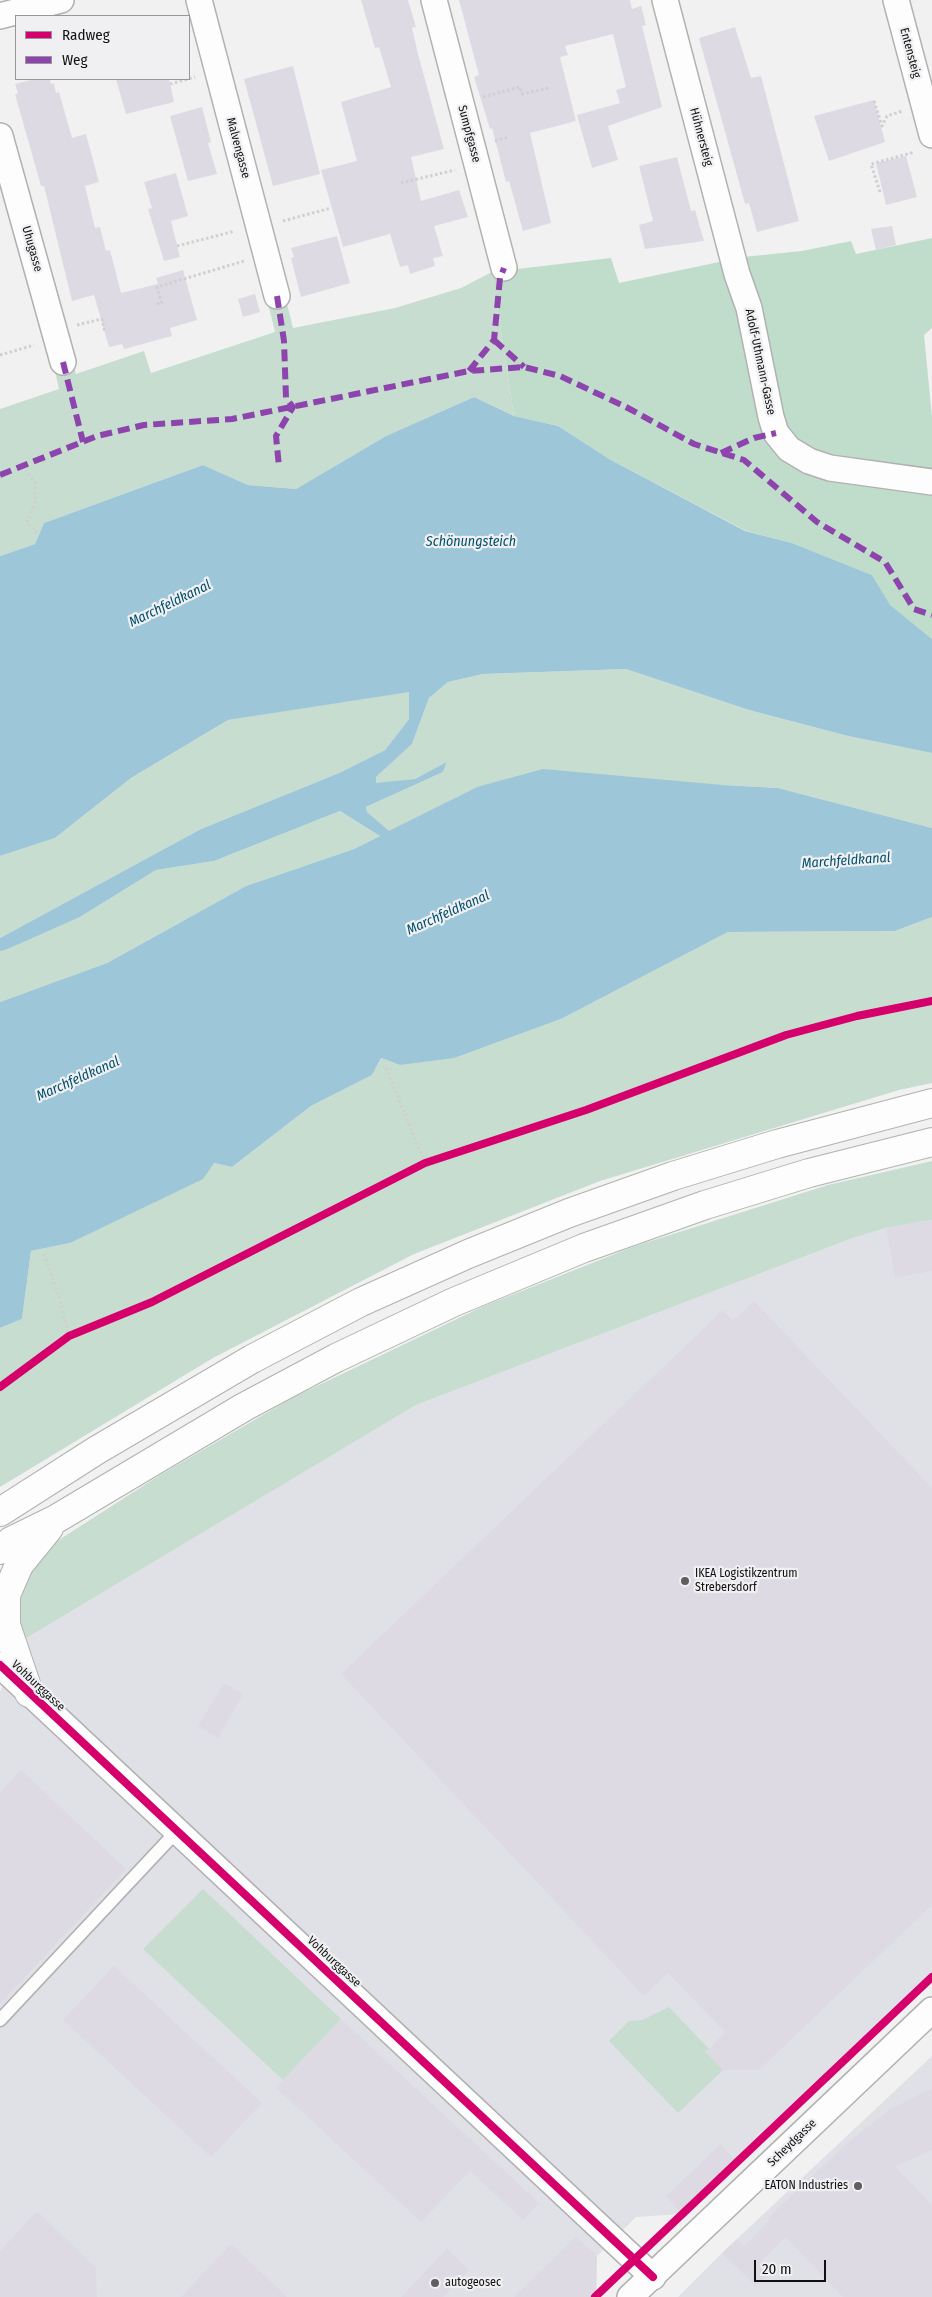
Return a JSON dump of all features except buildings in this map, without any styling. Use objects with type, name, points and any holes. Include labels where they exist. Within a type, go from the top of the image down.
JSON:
[{"type":"highway","points":[[0,1512],[97,1450],[244,1364],[361,1302],[468,1254],[569,1213],[673,1176],[777,1144],[932,1103]]},
{"type":"highway","points":[[0,1550],[11,1541],[56,1519],[182,1442],[244,1407],[336,1358],[454,1302],[584,1248],[689,1210],[809,1173],[932,1142]]},
{"type":"highway","points":[[29,1693],[6,1625],[6,1595],[19,1565],[56,1519]]},
{"type":"street","points":[[0,16],[61,0]]},
{"type":"street","name":"Malvengasse","points":[[199,0],[276,296]]},
{"type":"street","name":"Sumpfgasse","points":[[434,0],[504,268]]},
{"type":"street","name":"Hühnersteig","points":[[665,0],[737,274]]},
{"type":"street","name":"Entensteig","points":[[896,0],[924,104],[928,142]]},
{"type":"street","name":"Uhugasse","points":[[0,136],[58,344]]},
{"type":"street","name":"Adolf-Uthmann-Gasse","points":[[737,274],[749,308],[770,417],[776,432],[789,449],[809,461],[830,468],[932,482]]},
{"type":"street","name":"Vohburggasse","points":[[2,1670],[178,1830],[653,2277]]},
{"type":"street","name":"Scheydgasse","points":[[630,2297],[932,2010]]},
{"type":"lane","points":[[0,2020],[178,1830]]},
{"type":"path","points":[[461,103],[520,87],[522,94],[549,88]]},
{"type":"path","points":[[874,101],[882,126],[887,116],[924,104]]},
{"type":"path","points":[[880,192],[871,164],[928,142]]},
{"type":"path","points":[[401,183],[477,164]]},
{"type":"path","points":[[177,246],[331,208]]},
{"type":"path","points":[[157,304],[162,303],[157,286],[248,260]]},
{"type":"path","points":[[0,355],[58,344],[102,318],[106,333]]},
{"type":"path","points":[[22,466],[35,482],[35,502],[28,523],[39,535]]},
{"type":"path","points":[[386,1068],[422,1165],[434,1160]]},
{"type":"path","points":[[44,1254],[73,1334],[62,1340]]},
{"type":"shaded area","points":[[932,1220],[932,1974],[681,2214],[636,2217],[597,2256],[596,2294],[593,2297],[0,2297],[0,1692],[20,1642],[416,1405],[853,1238],[886,1228]]},
{"type":"shaded area","name":"EATON Industries","points":[[932,2056],[932,2297],[678,2297],[722,2253]]},
{"type":"green space","points":[[932,238],[932,328],[924,335],[932,417],[932,639],[889,605],[872,575],[792,543],[746,531],[611,460],[558,426],[514,416],[492,272],[611,258],[619,283],[743,257],[802,251],[851,241],[856,254]]},
{"type":"green space","points":[[492,272],[514,416],[474,397],[386,436],[296,489],[248,485],[203,465],[44,523],[35,544],[0,556],[0,409],[59,389],[52,358],[70,353],[76,374],[144,351],[151,373],[275,332],[267,299],[285,296],[293,328],[395,308],[461,288]]},
{"type":"green space","points":[[626,669],[749,710],[848,736],[932,753],[932,828],[778,788],[723,785],[477,787],[389,832],[367,812],[366,807],[443,772],[447,763],[415,779],[376,784],[376,777],[412,744],[429,698],[448,682],[483,674]]},
{"type":"green space","points":[[409,691],[409,719],[385,750],[339,773],[201,829],[0,938],[0,856],[55,838],[131,778],[228,720]]},
{"type":"green space","points":[[340,811],[380,836],[354,849],[246,886],[107,963],[0,1002],[0,951],[80,917],[156,870],[214,861]]},
{"type":"green space","points":[[932,917],[932,1083],[899,1090],[600,1181],[414,1254],[213,1358],[0,1487],[0,1328],[22,1319],[31,1251],[70,1243],[214,1163],[232,1167],[311,1106],[372,1075],[381,1058],[400,1065],[563,1018],[728,932],[895,931]]},
{"type":"green space","points":[[932,1161],[932,1220],[886,1228],[853,1238],[416,1405],[20,1642],[15,1584],[37,1554],[160,1475],[292,1398],[484,1306],[635,1246],[828,1185]]},
{"type":"green space","points":[[203,1889],[341,2019],[283,2080],[143,1949]]},
{"type":"green space","points":[[669,2007],[709,2049],[705,2051],[723,2070],[678,2113],[609,2041],[629,2021],[642,2020]]},
{"type":"water","name":"Schönungsteich","points":[[474,397],[514,416],[558,426],[611,460],[745,531],[792,543],[872,575],[890,605],[932,639],[932,753],[848,736],[749,710],[626,669],[483,674],[448,682],[429,698],[412,744],[376,777],[376,783],[415,779],[447,762],[443,772],[366,807],[367,812],[389,831],[477,787],[543,769],[778,788],[932,828],[932,917],[895,931],[728,932],[563,1018],[454,1058],[400,1065],[381,1058],[372,1075],[311,1106],[232,1167],[214,1163],[203,1179],[70,1243],[31,1251],[22,1319],[0,1328],[0,1002],[107,963],[246,886],[354,849],[380,836],[340,811],[214,861],[156,870],[80,917],[0,951],[0,938],[201,829],[339,773],[385,750],[409,719],[409,692],[228,720],[131,778],[55,838],[0,856],[0,556],[35,544],[44,523],[203,465],[248,485],[296,489],[386,436]]},
{"type":"marked path","points":[[469,371],[494,340],[500,278],[504,268]]},
{"type":"marked path","points":[[277,296],[284,341],[286,398],[293,407],[276,436],[279,467]]},
{"type":"marked path","points":[[494,340],[524,367]]},
{"type":"marked path","points":[[63,362],[83,442]]},
{"type":"marked path","points":[[0,475],[97,436],[144,425],[232,419],[469,371],[524,367],[560,376],[626,407],[694,444],[744,460],[817,522],[885,562],[914,609],[932,615]]},
{"type":"marked path","points":[[721,453],[754,438],[776,433]]},
{"type":"cycle path","points":[[0,1387],[69,1336],[152,1302],[425,1163],[586,1110],[786,1035],[857,1016],[932,1001]]},
{"type":"cycle path","points":[[0,1665],[653,2277]]},
{"type":"cycle path","points":[[595,2297],[932,1977]]},
{"type":"place","name":"IKEA Logistikzentrum Strebersdorf","points":[[685,1581]]},
{"type":"place","name":"EATON Industries","points":[[858,2186]]},
{"type":"place","name":"autogeosec","points":[[435,2283]]},
{"type":"water label","name":"Marchfeldkanal","points":[[170,604]]},
{"type":"water label","name":"Marchfeldkanal","points":[[846,861]]},
{"type":"water label","name":"Marchfeldkanal","points":[[448,913]]},
{"type":"water label","name":"Marchfeldkanal","points":[[78,1079]]}]
